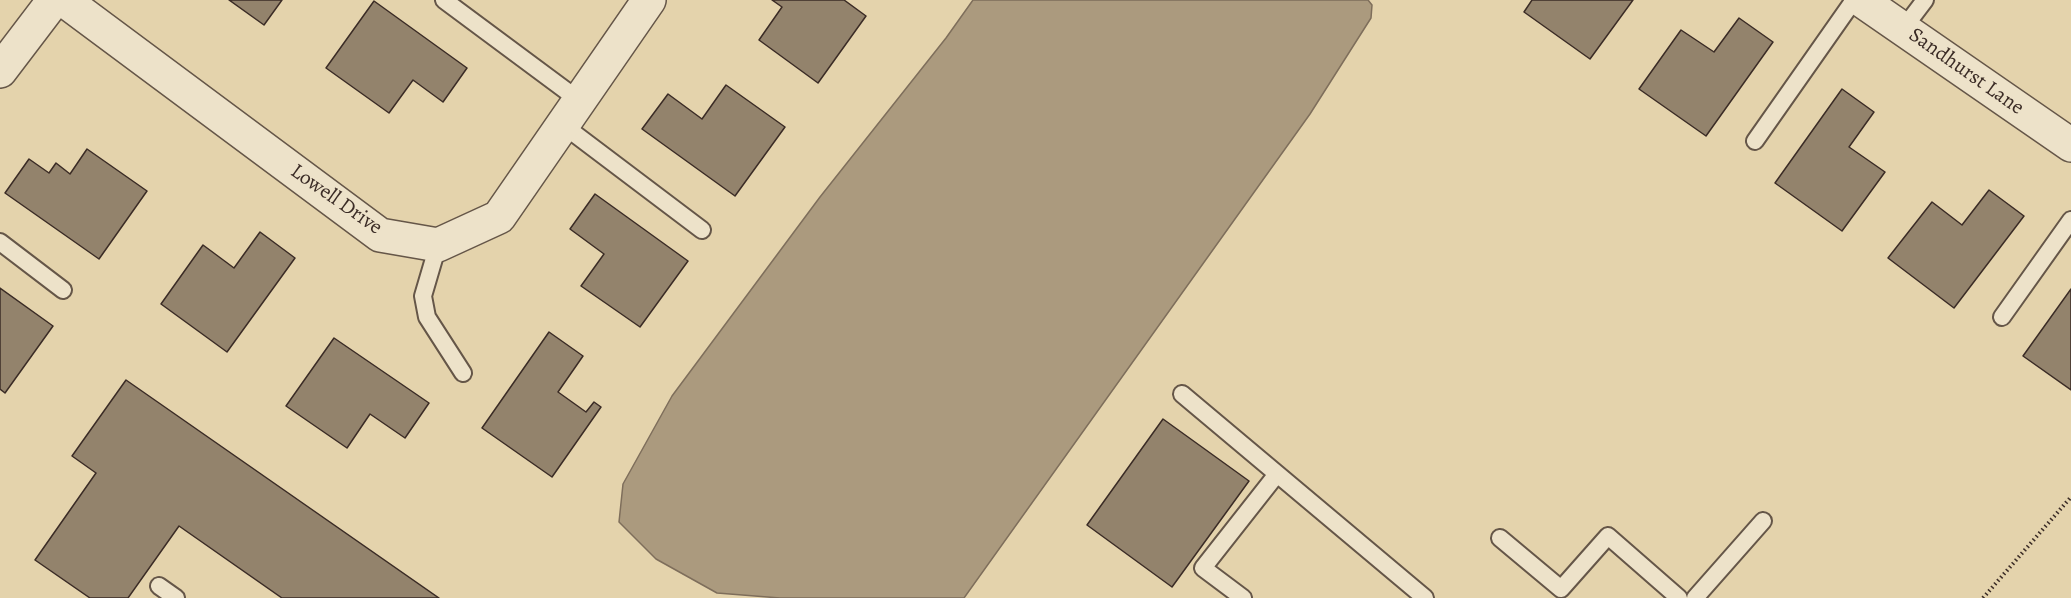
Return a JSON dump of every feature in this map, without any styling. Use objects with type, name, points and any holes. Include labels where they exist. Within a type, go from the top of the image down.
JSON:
[{"type":"street","points":[[438,245],[500,217],[649,0]]},
{"type":"street","name":"Sandhurst Lane","points":[[1861,0],[2071,145]]},
{"type":"street","points":[[0,72],[48,3]]},
{"type":"street","name":"Lowell Drive","points":[[48,3],[380,235],[438,245]]},
{"type":"lane","points":[[444,0],[702,230]]},
{"type":"lane","points":[[1755,141],[1854,0]]},
{"type":"lane","points":[[1904,29],[1925,0]]},
{"type":"lane","points":[[2002,317],[2071,220]]},
{"type":"lane","points":[[0,242],[63,290]]},
{"type":"lane","points":[[438,245],[423,296],[427,317],[463,373]]},
{"type":"lane","points":[[1182,394],[1425,598]]},
{"type":"lane","points":[[1243,598],[1203,568],[1277,474]]},
{"type":"lane","points":[[1695,598],[1763,521]]},
{"type":"lane","points":[[1500,538],[1557,593],[1608,536],[1679,598]]},
{"type":"lane","points":[[159,586],[176,598]]},
{"type":"path","points":[[1983,598],[2071,497]]},
{"type":"shaded area","points":[[973,0],[1368,0],[1372,5],[1371,18],[1310,114],[964,598],[780,598],[717,593],[656,559],[619,522],[623,484],[672,396],[820,197],[946,38]]},
{"type":"building","points":[[229,0],[282,0],[264,25]]},
{"type":"building","points":[[772,0],[844,0],[866,16],[818,83],[759,40],[782,7]]},
{"type":"building","points":[[1532,0],[1633,0],[1590,59],[1524,12]]},
{"type":"building","points":[[374,1],[467,68],[443,102],[413,80],[389,113],[326,68]]},
{"type":"building","points":[[1739,18],[1773,42],[1706,136],[1639,89],[1681,30],[1714,52]]},
{"type":"building","points":[[726,85],[785,127],[735,196],[642,129],[668,94],[702,119]]},
{"type":"building","points":[[1842,89],[1874,112],[1849,147],[1885,172],[1842,231],[1775,183]]},
{"type":"building","points":[[87,149],[147,191],[99,259],[5,193],[29,159],[49,173],[56,163],[70,174]]},
{"type":"building","points":[[1989,190],[2024,216],[1954,308],[1888,258],[1932,202],[1962,225]]},
{"type":"building","points":[[595,194],[688,261],[640,327],[581,286],[604,254],[570,229]]},
{"type":"building","points":[[260,232],[295,258],[227,352],[161,304],[203,245],[234,268]]},
{"type":"building","points":[[0,288],[53,326],[5,393],[0,389]]},
{"type":"building","points":[[2071,289],[2071,390],[2023,356]]},
{"type":"building","points":[[549,332],[583,356],[558,392],[586,412],[594,402],[601,407],[552,477],[482,428]]},
{"type":"building","points":[[334,338],[429,403],[405,438],[370,414],[347,448],[286,406]]},
{"type":"building","points":[[126,380],[439,598],[282,598],[179,526],[128,598],[90,598],[35,560],[96,473],[72,456]]},
{"type":"building","points":[[1163,419],[1249,481],[1172,587],[1087,525]]}]
